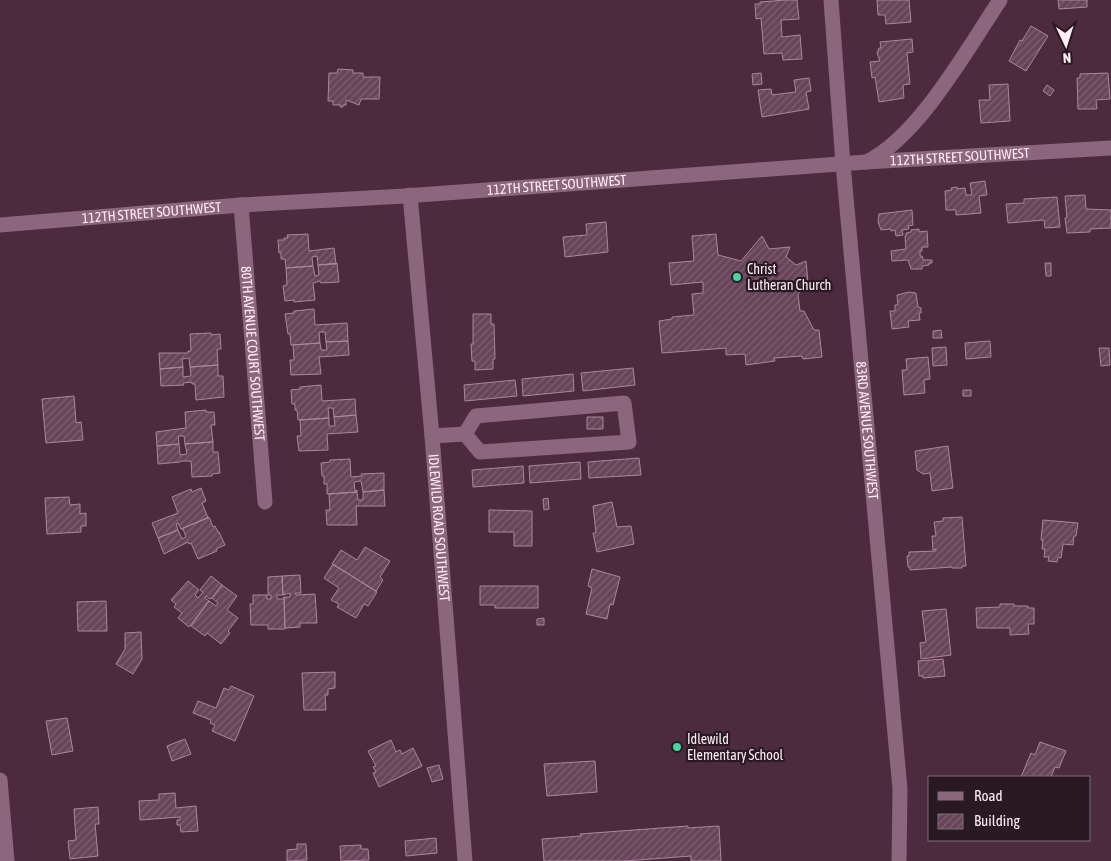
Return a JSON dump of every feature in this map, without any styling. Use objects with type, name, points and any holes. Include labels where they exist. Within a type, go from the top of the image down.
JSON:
[{"type":"street","name":"83RD AVENUE SOUTHWEST","points":[[831,0],[843,164],[900,789],[899,861]]},
{"type":"street","points":[[866,162],[886,150],[922,114],[955,69],[1000,0]]},
{"type":"street","name":"112TH STREET SOUTHWEST","points":[[0,224],[241,205],[410,195],[866,162],[1111,148]]},
{"type":"street","name":"IDLEWILD ROAD SOUTHWEST","points":[[410,195],[432,436],[465,861]]},
{"type":"street","name":"80TH AVENUE COURT SOUTHWEST","points":[[241,205],[265,502]]},
{"type":"street","points":[[624,403],[629,442],[480,452],[465,434],[476,416],[624,403]]},
{"type":"street","points":[[432,436],[465,434]]},
{"type":"street","points":[[0,780],[7,861]]},
{"type":"building","points":[[797,0],[799,19],[781,20],[782,37],[800,35],[802,59],[783,60],[782,53],[764,54],[761,18],[756,19],[755,4]]},
{"type":"building","points":[[877,0],[909,0],[911,22],[886,24],[885,15],[878,15]]},
{"type":"building","points":[[1058,0],[1087,0],[1087,7],[1059,9]]},
{"type":"building","points":[[1031,26],[1048,36],[1026,71],[1009,61],[1020,40],[1022,41]]},
{"type":"building","points":[[912,39],[913,52],[907,53],[910,84],[903,85],[904,98],[879,102],[875,77],[872,78],[870,62],[880,61],[877,53],[879,48],[881,48],[880,42]]},
{"type":"building","points":[[338,69],[353,70],[353,73],[363,73],[363,77],[380,77],[379,99],[361,99],[359,105],[346,100],[346,105],[343,105],[343,107],[340,107],[341,105],[333,105],[333,101],[328,101],[329,73],[337,73]]},
{"type":"building","points":[[761,73],[762,84],[753,85],[752,74]]},
{"type":"building","points":[[1108,73],[1110,99],[1096,100],[1097,109],[1078,109],[1077,78],[1080,78],[1080,74]]},
{"type":"building","points":[[809,78],[811,91],[806,92],[809,109],[762,117],[758,90],[771,89],[772,95],[796,92],[794,80]]},
{"type":"building","points":[[1008,84],[1010,121],[981,123],[979,100],[990,100],[989,85]]},
{"type":"building","points":[[1047,85],[1054,90],[1050,96],[1043,91]]},
{"type":"building","points":[[985,181],[987,195],[979,196],[981,213],[956,215],[956,210],[946,210],[945,191],[957,187],[957,189],[965,188],[966,195],[972,195],[970,183]]},
{"type":"building","points":[[1085,195],[1086,209],[1111,210],[1111,228],[1090,229],[1090,232],[1067,233],[1065,196]]},
{"type":"building","points":[[1057,197],[1060,227],[1045,228],[1044,220],[1008,223],[1006,204],[1024,203],[1024,199]]},
{"type":"building","points":[[912,210],[913,225],[908,226],[909,229],[902,230],[903,235],[896,236],[895,230],[891,231],[891,229],[881,230],[878,222],[879,214]]},
{"type":"building","points":[[606,222],[608,252],[565,257],[563,237],[587,235],[586,224]]},
{"type":"building","points":[[919,229],[919,232],[927,231],[928,247],[922,247],[920,256],[922,256],[923,260],[932,260],[932,263],[922,266],[922,269],[911,269],[908,260],[892,261],[891,251],[906,249],[906,233]]},
{"type":"building","points":[[308,234],[309,251],[334,248],[336,264],[318,265],[317,256],[312,257],[313,266],[286,268],[285,259],[281,259],[281,252],[279,253],[278,240],[288,238],[287,235]]},
{"type":"building","points":[[716,234],[718,255],[741,261],[762,236],[769,249],[790,247],[786,257],[796,265],[806,261],[808,283],[798,294],[800,311],[804,311],[814,330],[819,330],[822,357],[803,359],[802,356],[774,358],[775,361],[746,365],[745,354],[726,355],[726,348],[662,353],[659,321],[672,319],[672,317],[694,315],[692,294],[703,293],[703,282],[671,285],[669,263],[694,261],[692,236]]},
{"type":"building","points":[[337,263],[339,282],[321,283],[320,281],[313,283],[315,300],[285,301],[283,286],[287,285],[286,268],[313,266],[315,276],[319,275],[318,265]]},
{"type":"building","points":[[1045,263],[1051,263],[1051,276],[1046,276]]},
{"type":"building","points":[[909,292],[916,293],[918,307],[921,308],[921,313],[919,313],[920,320],[908,321],[909,327],[892,329],[890,311],[895,311],[895,305],[898,305],[897,295]]},
{"type":"building","points":[[314,309],[315,325],[347,323],[348,341],[326,342],[325,332],[319,332],[320,343],[291,345],[285,314]]},
{"type":"building","points":[[473,314],[491,314],[491,324],[494,324],[495,359],[493,359],[493,369],[475,370],[475,361],[472,361],[471,344],[473,344]]},
{"type":"building","points":[[941,330],[942,338],[933,338],[933,331]]},
{"type":"building","points":[[211,333],[211,335],[220,334],[221,349],[217,349],[218,365],[190,367],[189,358],[182,359],[183,367],[160,369],[159,353],[188,353],[188,351],[191,351],[190,334]]},
{"type":"building","points":[[348,341],[349,355],[319,357],[321,374],[291,375],[290,360],[294,360],[293,345],[320,343],[321,350],[327,350],[326,342]]},
{"type":"building","points":[[990,341],[991,357],[966,359],[965,343]]},
{"type":"building","points":[[946,347],[947,365],[933,366],[932,348]]},
{"type":"building","points":[[1099,348],[1109,348],[1110,365],[1101,366]]},
{"type":"building","points":[[928,357],[930,379],[924,380],[925,393],[904,395],[902,370],[907,370],[906,359]]},
{"type":"building","points":[[218,365],[218,376],[223,376],[224,397],[196,400],[195,384],[192,384],[192,382],[183,383],[184,385],[161,386],[160,369],[183,367],[183,377],[191,376],[190,367]]},
{"type":"building","points":[[633,368],[635,385],[583,391],[581,373]]},
{"type":"building","points":[[573,374],[574,391],[523,396],[522,379]]},
{"type":"building","points":[[515,380],[517,396],[465,401],[464,385]]},
{"type":"building","points":[[321,385],[322,401],[355,399],[356,415],[334,417],[333,408],[328,408],[329,418],[298,420],[295,404],[292,404],[291,390]]},
{"type":"building","points":[[963,390],[971,390],[971,396],[963,396]]},
{"type":"building","points":[[74,396],[76,423],[81,422],[83,440],[46,443],[42,399]]},
{"type":"building","points":[[206,410],[206,412],[214,412],[215,425],[211,425],[213,442],[185,444],[184,436],[178,436],[179,444],[157,446],[156,432],[186,428],[185,412]]},
{"type":"building","points":[[356,415],[358,432],[327,434],[328,450],[299,451],[297,436],[301,436],[300,420],[329,418],[329,426],[335,426],[334,417]]},
{"type":"building","points":[[587,417],[603,417],[603,429],[587,429]]},
{"type":"building","points":[[213,442],[213,452],[218,452],[220,473],[212,474],[212,476],[192,477],[191,461],[158,464],[157,446],[179,444],[180,455],[187,454],[185,444]]},
{"type":"building","points":[[948,446],[953,488],[932,491],[930,473],[923,474],[917,470],[915,451]]},
{"type":"building","points":[[639,458],[641,475],[589,478],[588,462]]},
{"type":"building","points":[[350,459],[351,477],[362,476],[361,474],[384,473],[384,490],[363,492],[361,481],[354,482],[355,491],[357,490],[357,492],[327,494],[327,484],[324,484],[321,463],[330,462],[330,460]]},
{"type":"building","points":[[580,462],[581,479],[530,483],[529,466]]},
{"type":"building","points":[[523,466],[524,483],[473,487],[472,470]]},
{"type":"building","points":[[201,488],[206,501],[202,503],[208,518],[181,529],[178,523],[176,524],[178,530],[158,538],[152,523],[178,513],[172,497],[191,489],[192,492]]},
{"type":"building","points":[[384,490],[385,506],[356,506],[357,525],[327,525],[326,510],[330,510],[329,494],[357,492],[358,500],[363,500],[363,492]]},
{"type":"building","points":[[69,497],[70,505],[80,504],[80,514],[86,513],[86,526],[81,526],[81,532],[47,534],[45,498]]},
{"type":"building","points":[[548,498],[549,509],[544,510],[543,499]]},
{"type":"building","points":[[612,502],[617,527],[631,526],[634,544],[597,552],[593,533],[596,533],[593,506]]},
{"type":"building","points":[[489,510],[532,511],[532,546],[514,546],[514,532],[489,532]]},
{"type":"building","points":[[209,517],[225,545],[216,549],[217,551],[198,559],[191,543],[189,544],[188,542],[164,554],[158,538],[178,530],[182,539],[186,537],[183,529],[181,529]]},
{"type":"building","points":[[962,517],[966,566],[962,566],[962,568],[910,570],[907,556],[909,556],[909,552],[936,551],[936,549],[933,550],[932,536],[936,536],[934,522],[943,521],[943,518]]},
{"type":"building","points":[[1043,520],[1078,523],[1073,545],[1063,544],[1061,558],[1058,557],[1057,562],[1048,561],[1049,557],[1044,557],[1045,549],[1042,549],[1043,540],[1041,540]]},
{"type":"building","points":[[365,547],[390,561],[380,577],[383,580],[376,591],[332,564],[341,550],[357,560]]},
{"type":"building","points":[[333,564],[377,592],[368,606],[364,604],[356,618],[337,607],[339,604],[331,600],[339,588],[324,578]]},
{"type":"building","points":[[592,569],[620,577],[613,605],[610,604],[607,619],[586,614],[592,588],[588,586]]},
{"type":"building","points":[[300,575],[301,593],[295,593],[296,595],[315,594],[317,623],[300,623],[300,627],[285,628],[284,597],[290,597],[290,593],[283,595],[282,576]]},
{"type":"building","points":[[211,576],[222,585],[212,598],[210,599],[206,596],[205,598],[209,601],[189,627],[178,618],[182,613],[174,607],[176,604],[171,600],[188,581],[199,590],[195,595],[198,598],[203,592],[200,590]]},
{"type":"building","points":[[282,576],[283,595],[277,595],[277,599],[283,599],[284,597],[285,629],[268,629],[268,625],[251,625],[250,604],[253,604],[253,595],[267,595],[267,599],[271,599],[271,595],[268,595],[268,577]]},
{"type":"building","points":[[222,585],[237,596],[227,610],[238,618],[228,631],[230,633],[221,644],[207,633],[205,636],[191,626],[209,601],[216,606],[218,603],[212,598]]},
{"type":"building","points":[[480,586],[538,586],[538,608],[495,608],[495,605],[480,605]]},
{"type":"building","points":[[106,601],[107,631],[78,631],[77,602]]},
{"type":"building","points":[[1000,604],[1014,604],[1014,606],[1034,608],[1034,624],[1028,624],[1029,634],[1010,635],[1010,628],[977,628],[976,608],[1000,607]]},
{"type":"building","points":[[946,609],[951,655],[921,659],[920,643],[926,642],[922,611]]},
{"type":"building","points":[[544,618],[544,625],[537,625],[537,619]]},
{"type":"building","points":[[141,632],[142,659],[133,674],[116,664],[125,649],[125,633]]},
{"type":"building","points":[[943,659],[945,676],[923,678],[923,676],[919,676],[918,661]]},
{"type":"building","points":[[335,672],[335,688],[328,689],[328,695],[325,695],[326,710],[304,710],[302,673]]},
{"type":"building","points":[[231,686],[254,696],[235,741],[212,731],[215,725],[210,723],[211,720],[193,713],[198,701],[216,708],[224,688],[229,690]]},
{"type":"building","points":[[67,718],[73,751],[52,755],[46,721]]},
{"type":"building","points":[[185,739],[191,754],[172,761],[167,746]]},
{"type":"building","points":[[391,740],[396,752],[400,750],[402,754],[413,748],[422,766],[379,787],[373,773],[376,772],[373,767],[376,766],[368,751]]},
{"type":"building","points":[[1040,742],[1066,751],[1059,768],[1055,767],[1051,776],[1021,776],[1031,753],[1035,755]]},
{"type":"building","points":[[595,761],[597,792],[547,796],[544,764]]},
{"type":"building","points":[[439,765],[443,779],[432,782],[427,768]]},
{"type":"building","points":[[175,793],[176,808],[196,806],[198,831],[181,832],[180,825],[177,825],[177,820],[180,820],[180,817],[140,820],[139,801],[159,800],[159,794]]},
{"type":"building","points":[[98,807],[99,824],[95,824],[98,856],[70,859],[68,841],[76,840],[74,809]]},
{"type":"building","points":[[688,826],[688,828],[719,826],[721,861],[691,861],[691,856],[625,861],[544,861],[542,839],[581,836],[580,834]]},
{"type":"building","points":[[436,838],[437,853],[406,856],[405,841]]},
{"type":"building","points":[[297,844],[306,844],[307,860],[287,861],[287,850],[297,849]]},
{"type":"building","points":[[361,845],[361,849],[368,849],[369,860],[341,861],[340,846]]},
{"type":"place","name":"Christ Lutheran Church","points":[[737,277]]},
{"type":"place","name":"Idlewild Elementary School","points":[[677,747]]}]
